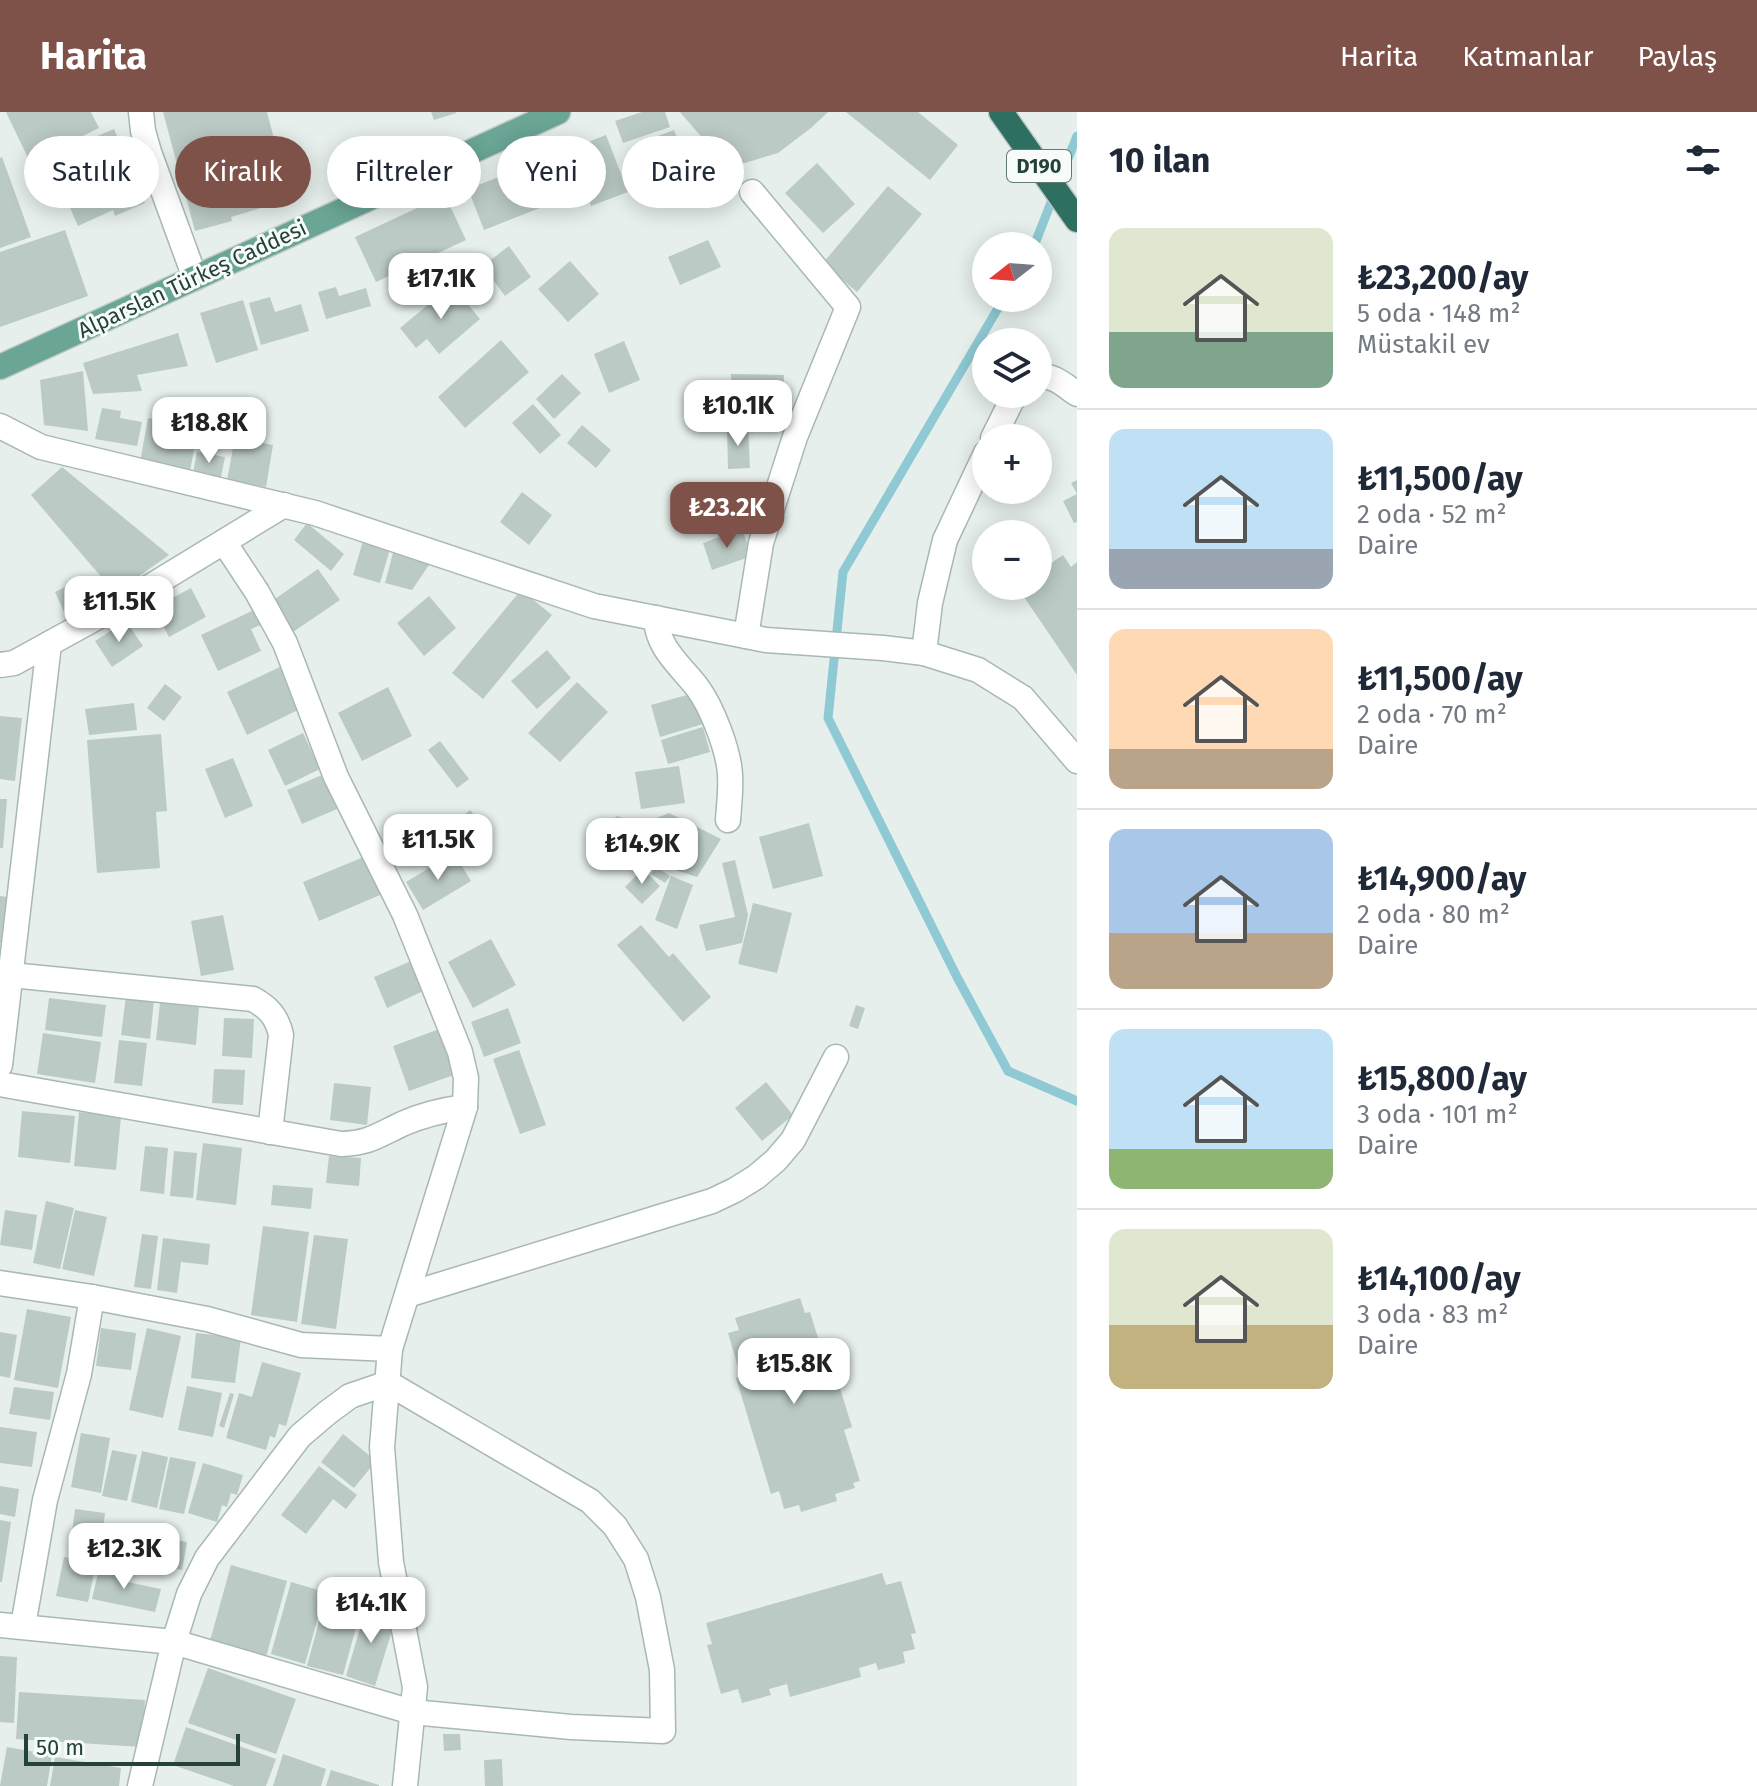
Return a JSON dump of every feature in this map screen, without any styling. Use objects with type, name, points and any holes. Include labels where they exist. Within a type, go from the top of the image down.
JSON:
[{"type":"highway","name":"D190","points":[[1001,112],[1077,220]]},
{"type":"main road","name":"Alparslan Türkeş Caddesi","points":[[0,367],[558,112]]},
{"type":"street","points":[[141,112],[149,152],[195,278]]},
{"type":"street","points":[[752,192],[848,307],[795,437],[761,543],[756,638]]},
{"type":"street","points":[[1052,377],[1077,394]]},
{"type":"street","points":[[0,426],[41,447],[330,518],[594,606],[756,638],[924,653],[978,670],[1023,698],[1077,761]]},
{"type":"street","points":[[924,653],[930,603],[945,540],[972,483]]},
{"type":"street","points":[[0,665],[14,663],[125,602],[284,505]]},
{"type":"street","points":[[224,542],[285,643],[336,777],[405,915],[460,1052],[466,1078],[465,1107],[390,1349],[382,1447],[391,1562],[415,1687],[405,1786]]},
{"type":"street","points":[[656,618],[661,641],[674,662],[698,689],[720,737],[730,774],[728,820]]},
{"type":"street","points":[[0,1065],[12,866],[49,644]]},
{"type":"street","points":[[5,973],[253,999],[265,1005],[273,1014],[281,1035],[270,1132]]},
{"type":"street","points":[[407,1295],[712,1201],[735,1190],[776,1160],[793,1140],[836,1057]]},
{"type":"street","points":[[0,1084],[341,1144],[357,1144],[422,1116],[465,1107]]},
{"type":"street","points":[[0,1283],[207,1319],[301,1345],[390,1349]]},
{"type":"street","points":[[92,1297],[79,1374],[12,1626],[174,1642],[412,1712],[571,1727],[663,1731],[662,1670],[648,1597],[636,1559],[615,1526],[590,1501],[388,1383],[350,1396],[300,1436],[207,1558],[189,1594],[174,1642],[140,1786]]},
{"type":"building","points":[[6,112],[91,112],[99,128],[83,136],[24,136],[24,150]]},
{"type":"building","points":[[163,112],[267,112],[273,136],[175,136],[175,157]]},
{"type":"building","points":[[431,112],[456,112],[456,113],[434,120]]},
{"type":"building","points":[[642,112],[665,112],[670,127],[644,136],[622,136],[622,140],[615,121]]},
{"type":"building","points":[[680,112],[828,112],[778,153],[744,163],[744,136],[701,136]]},
{"type":"building","points":[[846,112],[918,112],[958,145],[930,180]]},
{"type":"building","points":[[114,129],[117,136],[98,136]]},
{"type":"building","points":[[674,130],[676,136],[658,136]]},
{"type":"building","points":[[606,135],[622,176],[622,194],[606,200],[606,136],[603,136]]},
{"type":"building","points":[[0,158],[31,237],[0,248]]},
{"type":"building","points":[[817,163],[855,204],[823,233],[785,193]]},
{"type":"building","points":[[497,178],[497,208],[540,208],[484,230],[475,208],[481,208],[481,184]]},
{"type":"building","points":[[888,186],[922,214],[857,292],[823,263]]},
{"type":"building","points":[[70,208],[133,208],[115,216],[113,210],[78,226]]},
{"type":"building","points":[[189,208],[261,208],[231,217],[232,221],[195,231]]},
{"type":"building","points":[[417,208],[451,208],[466,240],[376,282],[355,237]]},
{"type":"building","points":[[65,230],[88,296],[0,327],[0,252]]},
{"type":"building","points":[[708,240],[721,267],[680,285],[668,257]]},
{"type":"building","points":[[509,246],[531,277],[505,296],[483,266]]},
{"type":"building","points":[[570,261],[599,294],[568,322],[538,289]]},
{"type":"building","points":[[452,285],[480,319],[439,354],[427,339],[416,348],[400,328]]},
{"type":"building","points":[[336,287],[339,296],[366,288],[371,306],[326,319],[318,292]]},
{"type":"building","points":[[270,297],[275,312],[301,304],[309,331],[261,345],[249,303]]},
{"type":"building","points":[[243,300],[258,350],[216,363],[200,313]]},
{"type":"building","points":[[178,333],[188,366],[137,375],[142,391],[93,394],[83,363]]},
{"type":"building","points":[[501,340],[529,372],[465,428],[438,397]]},
{"type":"building","points":[[624,341],[640,380],[609,393],[594,354]]},
{"type":"building","points":[[83,371],[88,431],[44,425],[40,380]]},
{"type":"building","points":[[562,374],[581,393],[554,419],[536,399]]},
{"type":"building","points":[[731,374],[784,375],[783,423],[721,422],[722,398],[731,398]]},
{"type":"building","points":[[533,404],[561,435],[540,454],[512,423]]},
{"type":"building","points":[[102,408],[121,411],[120,418],[142,422],[137,446],[95,439]]},
{"type":"building","points":[[148,418],[198,427],[190,471],[140,462]]},
{"type":"building","points":[[582,425],[611,450],[596,468],[567,443]]},
{"type":"building","points":[[748,426],[750,468],[728,469],[727,427]]},
{"type":"building","points":[[235,438],[273,445],[266,487],[227,480]]},
{"type":"building","points":[[197,452],[225,457],[221,477],[193,473]]},
{"type":"building","points":[[62,467],[169,555],[115,593],[31,495]]},
{"type":"building","points":[[1077,480],[1077,494],[1071,483]]},
{"type":"building","points":[[717,486],[729,520],[702,530],[690,496]]},
{"type":"building","points":[[522,492],[552,515],[529,545],[500,522]]},
{"type":"building","points":[[1077,494],[1077,522],[1074,523],[1063,501]]},
{"type":"building","points":[[307,523],[344,554],[331,571],[294,540]]},
{"type":"building","points":[[742,529],[752,556],[712,570],[703,543]]},
{"type":"building","points":[[363,541],[390,549],[380,583],[353,575]]},
{"type":"building","points":[[394,549],[433,559],[412,590],[385,583]]},
{"type":"building","points":[[1063,555],[1071,567],[1077,562],[1077,675],[1026,600],[1052,600],[1052,562]]},
{"type":"building","points":[[318,569],[340,600],[293,632],[272,601]]},
{"type":"building","points":[[76,582],[86,604],[65,614],[55,592]]},
{"type":"building","points":[[191,588],[206,617],[169,637],[154,608]]},
{"type":"building","points":[[521,590],[552,615],[483,699],[452,673]]},
{"type":"building","points":[[429,596],[456,628],[424,656],[397,623]]},
{"type":"building","points":[[256,609],[263,624],[251,629],[261,651],[218,671],[201,635]]},
{"type":"building","points":[[126,621],[143,646],[112,667],[95,641]]},
{"type":"building","points":[[547,650],[571,678],[537,709],[511,681]]},
{"type":"building","points":[[282,666],[302,708],[247,735],[227,692]]},
{"type":"building","points":[[577,682],[608,712],[560,762],[528,733]]},
{"type":"building","points":[[165,684],[182,697],[164,721],[147,708]]},
{"type":"building","points":[[388,687],[412,736],[362,761],[338,713]]},
{"type":"building","points":[[694,693],[703,724],[660,737],[651,705]]},
{"type":"building","points":[[134,703],[137,730],[89,735],[85,709]]},
{"type":"building","points":[[0,716],[22,718],[15,781],[0,779]]},
{"type":"building","points":[[703,727],[710,752],[668,764],[661,740]]},
{"type":"building","points":[[303,733],[320,769],[285,786],[268,750]]},
{"type":"building","points":[[161,734],[167,811],[156,812],[160,868],[97,873],[87,740]]},
{"type":"building","points":[[440,741],[469,779],[457,788],[428,750]]},
{"type":"building","points":[[233,758],[253,806],[225,818],[205,769]]},
{"type":"building","points":[[679,766],[685,803],[641,809],[635,772]]},
{"type":"building","points":[[322,775],[337,809],[302,824],[287,790]]},
{"type":"building","points":[[0,799],[7,799],[3,848],[0,848]]},
{"type":"building","points":[[470,810],[488,832],[462,853],[444,832]]},
{"type":"building","points":[[669,813],[721,839],[697,877],[633,856],[612,828],[616,816],[642,824]]},
{"type":"building","points":[[809,823],[823,876],[773,889],[759,837]]},
{"type":"building","points":[[454,853],[471,881],[423,910],[406,882]]},
{"type":"building","points":[[371,854],[387,892],[319,921],[303,882]]},
{"type":"building","points":[[735,860],[748,915],[742,943],[706,951],[699,925],[735,917],[722,863]]},
{"type":"building","points":[[656,867],[670,876],[665,883],[651,874]]},
{"type":"building","points":[[643,869],[660,886],[642,904],[625,887]]},
{"type":"building","points":[[671,876],[693,885],[677,929],[655,920]]},
{"type":"building","points":[[0,896],[8,897],[3,943],[0,943]]},
{"type":"building","points":[[753,903],[792,913],[777,973],[738,964]]},
{"type":"building","points":[[223,915],[234,970],[201,976],[191,921]]},
{"type":"building","points":[[641,925],[669,957],[673,953],[711,997],[683,1022],[617,945]]},
{"type":"building","points":[[491,939],[516,985],[473,1008],[448,962]]},
{"type":"building","points":[[418,958],[432,987],[387,1008],[374,977]]},
{"type":"building","points":[[126,996],[154,1000],[150,1039],[121,1035]]},
{"type":"building","points":[[49,998],[106,1005],[102,1037],[45,1030]]},
{"type":"building","points":[[160,1003],[199,1007],[196,1045],[156,1040]]},
{"type":"building","points":[[856,1005],[865,1008],[858,1029],[849,1026]]},
{"type":"building","points":[[508,1008],[521,1043],[484,1057],[471,1022]]},
{"type":"building","points":[[224,1018],[254,1019],[252,1058],[222,1056]]},
{"type":"building","points":[[445,1027],[462,1072],[409,1091],[393,1046]]},
{"type":"building","points":[[43,1033],[101,1042],[95,1083],[37,1074]]},
{"type":"building","points":[[119,1040],[147,1043],[142,1086],[114,1083]]},
{"type":"building","points":[[519,1050],[546,1125],[520,1134],[493,1059]]},
{"type":"building","points":[[214,1069],[245,1070],[243,1105],[212,1103]]},
{"type":"building","points":[[766,1082],[793,1115],[762,1141],[735,1108]]},
{"type":"building","points":[[334,1083],[371,1087],[367,1125],[330,1120]]},
{"type":"building","points":[[22,1111],[75,1116],[70,1163],[18,1157]]},
{"type":"building","points":[[79,1112],[121,1117],[116,1170],[74,1166]]},
{"type":"building","points":[[203,1143],[242,1148],[236,1205],[196,1200]]},
{"type":"building","points":[[145,1146],[168,1148],[164,1194],[140,1191]]},
{"type":"building","points":[[174,1151],[197,1153],[193,1198],[170,1196]]},
{"type":"building","points":[[329,1156],[361,1158],[359,1186],[326,1183]]},
{"type":"building","points":[[273,1185],[313,1188],[311,1209],[271,1205]]},
{"type":"building","points":[[46,1201],[74,1208],[60,1269],[33,1263]]},
{"type":"building","points":[[5,1210],[37,1215],[32,1250],[0,1245]]},
{"type":"building","points":[[75,1210],[107,1217],[94,1276],[62,1269]]},
{"type":"building","points":[[263,1226],[309,1232],[297,1322],[251,1315]]},
{"type":"building","points":[[142,1234],[158,1236],[151,1289],[134,1287]]},
{"type":"building","points":[[314,1235],[348,1239],[336,1329],[301,1324]]},
{"type":"building","points":[[163,1238],[210,1244],[208,1265],[181,1262],[177,1293],[157,1290]]},
{"type":"building","points":[[800,1298],[805,1313],[810,1312],[824,1357],[830,1356],[852,1427],[844,1430],[860,1481],[853,1483],[855,1488],[835,1494],[837,1501],[801,1512],[799,1505],[784,1509],[779,1491],[771,1494],[736,1378],[741,1377],[728,1333],[739,1330],[735,1318]]},
{"type":"building","points":[[27,1309],[71,1317],[58,1388],[14,1380]]},
{"type":"building","points":[[101,1328],[136,1333],[131,1370],[96,1366]]},
{"type":"building","points":[[147,1328],[181,1336],[163,1418],[129,1410]]},
{"type":"building","points":[[0,1332],[17,1335],[10,1378],[0,1376]]},
{"type":"building","points":[[196,1333],[241,1338],[235,1383],[191,1378]]},
{"type":"building","points":[[262,1362],[301,1373],[286,1426],[279,1424],[275,1438],[270,1436],[266,1450],[226,1438],[239,1393],[252,1397]]},
{"type":"building","points":[[187,1386],[222,1393],[213,1437],[178,1430]]},
{"type":"building","points":[[14,1387],[54,1392],[50,1420],[9,1414]]},
{"type":"building","points":[[230,1393],[234,1394],[224,1428],[219,1426]]},
{"type":"building","points":[[0,1427],[37,1432],[32,1467],[0,1463]]},
{"type":"building","points":[[81,1433],[110,1438],[101,1493],[71,1487]]},
{"type":"building","points":[[343,1434],[376,1461],[354,1488],[321,1462]]},
{"type":"building","points":[[112,1450],[137,1455],[127,1501],[102,1496]]},
{"type":"building","points":[[142,1451],[168,1457],[157,1508],[131,1502]]},
{"type":"building","points":[[170,1457],[196,1462],[184,1514],[159,1509]]},
{"type":"building","points":[[203,1463],[243,1475],[237,1495],[231,1493],[227,1507],[222,1505],[217,1522],[188,1513]]},
{"type":"building","points":[[319,1466],[357,1495],[346,1509],[333,1499],[306,1534],[281,1515]]},
{"type":"building","points":[[0,1486],[19,1489],[15,1517],[0,1514]]},
{"type":"building","points":[[75,1509],[105,1513],[99,1559],[69,1555]]},
{"type":"building","points":[[0,1520],[11,1522],[2,1582],[0,1582]]},
{"type":"building","points":[[145,1534],[187,1542],[182,1570],[139,1561]]},
{"type":"building","points":[[64,1557],[96,1563],[88,1602],[56,1596]]},
{"type":"building","points":[[100,1565],[120,1570],[118,1580],[161,1589],[155,1612],[92,1599]]},
{"type":"building","points":[[231,1565],[287,1581],[266,1657],[210,1641]]},
{"type":"building","points":[[882,1573],[886,1585],[901,1581],[916,1633],[911,1634],[915,1649],[903,1652],[905,1663],[878,1670],[876,1663],[859,1668],[861,1677],[790,1697],[787,1684],[769,1689],[771,1695],[742,1703],[738,1689],[721,1694],[707,1645],[712,1644],[706,1623]]},
{"type":"building","points":[[291,1582],[325,1592],[305,1664],[271,1654]]},
{"type":"building","points":[[327,1592],[363,1602],[343,1675],[307,1666]]},
{"type":"building","points":[[367,1605],[397,1614],[375,1686],[346,1676]]},
{"type":"building","points":[[0,1656],[17,1657],[14,1723],[0,1722]]},
{"type":"building","points":[[208,1668],[296,1699],[276,1754],[188,1723]]},
{"type":"building","points":[[19,1692],[145,1700],[142,1747],[16,1739]]},
{"type":"building","points":[[186,1727],[276,1759],[266,1786],[234,1786],[173,1765]]},
{"type":"building","points":[[443,1734],[460,1734],[461,1750],[444,1751]]},
{"type":"building","points":[[7,1747],[52,1755],[47,1786],[0,1786]]},
{"type":"building","points":[[283,1754],[326,1769],[321,1786],[273,1786]]},
{"type":"building","points":[[55,1757],[121,1768],[119,1786],[50,1786]]},
{"type":"building","points":[[502,1759],[503,1786],[485,1786],[484,1760]]},
{"type":"building","points":[[331,1770],[379,1785],[379,1786],[326,1786]]},
{"type":"waterway","points":[[1039,232],[1077,136]]},
{"type":"waterway","points":[[996,312],[843,572],[828,718],[957,977],[1008,1071],[1077,1101]]}]
